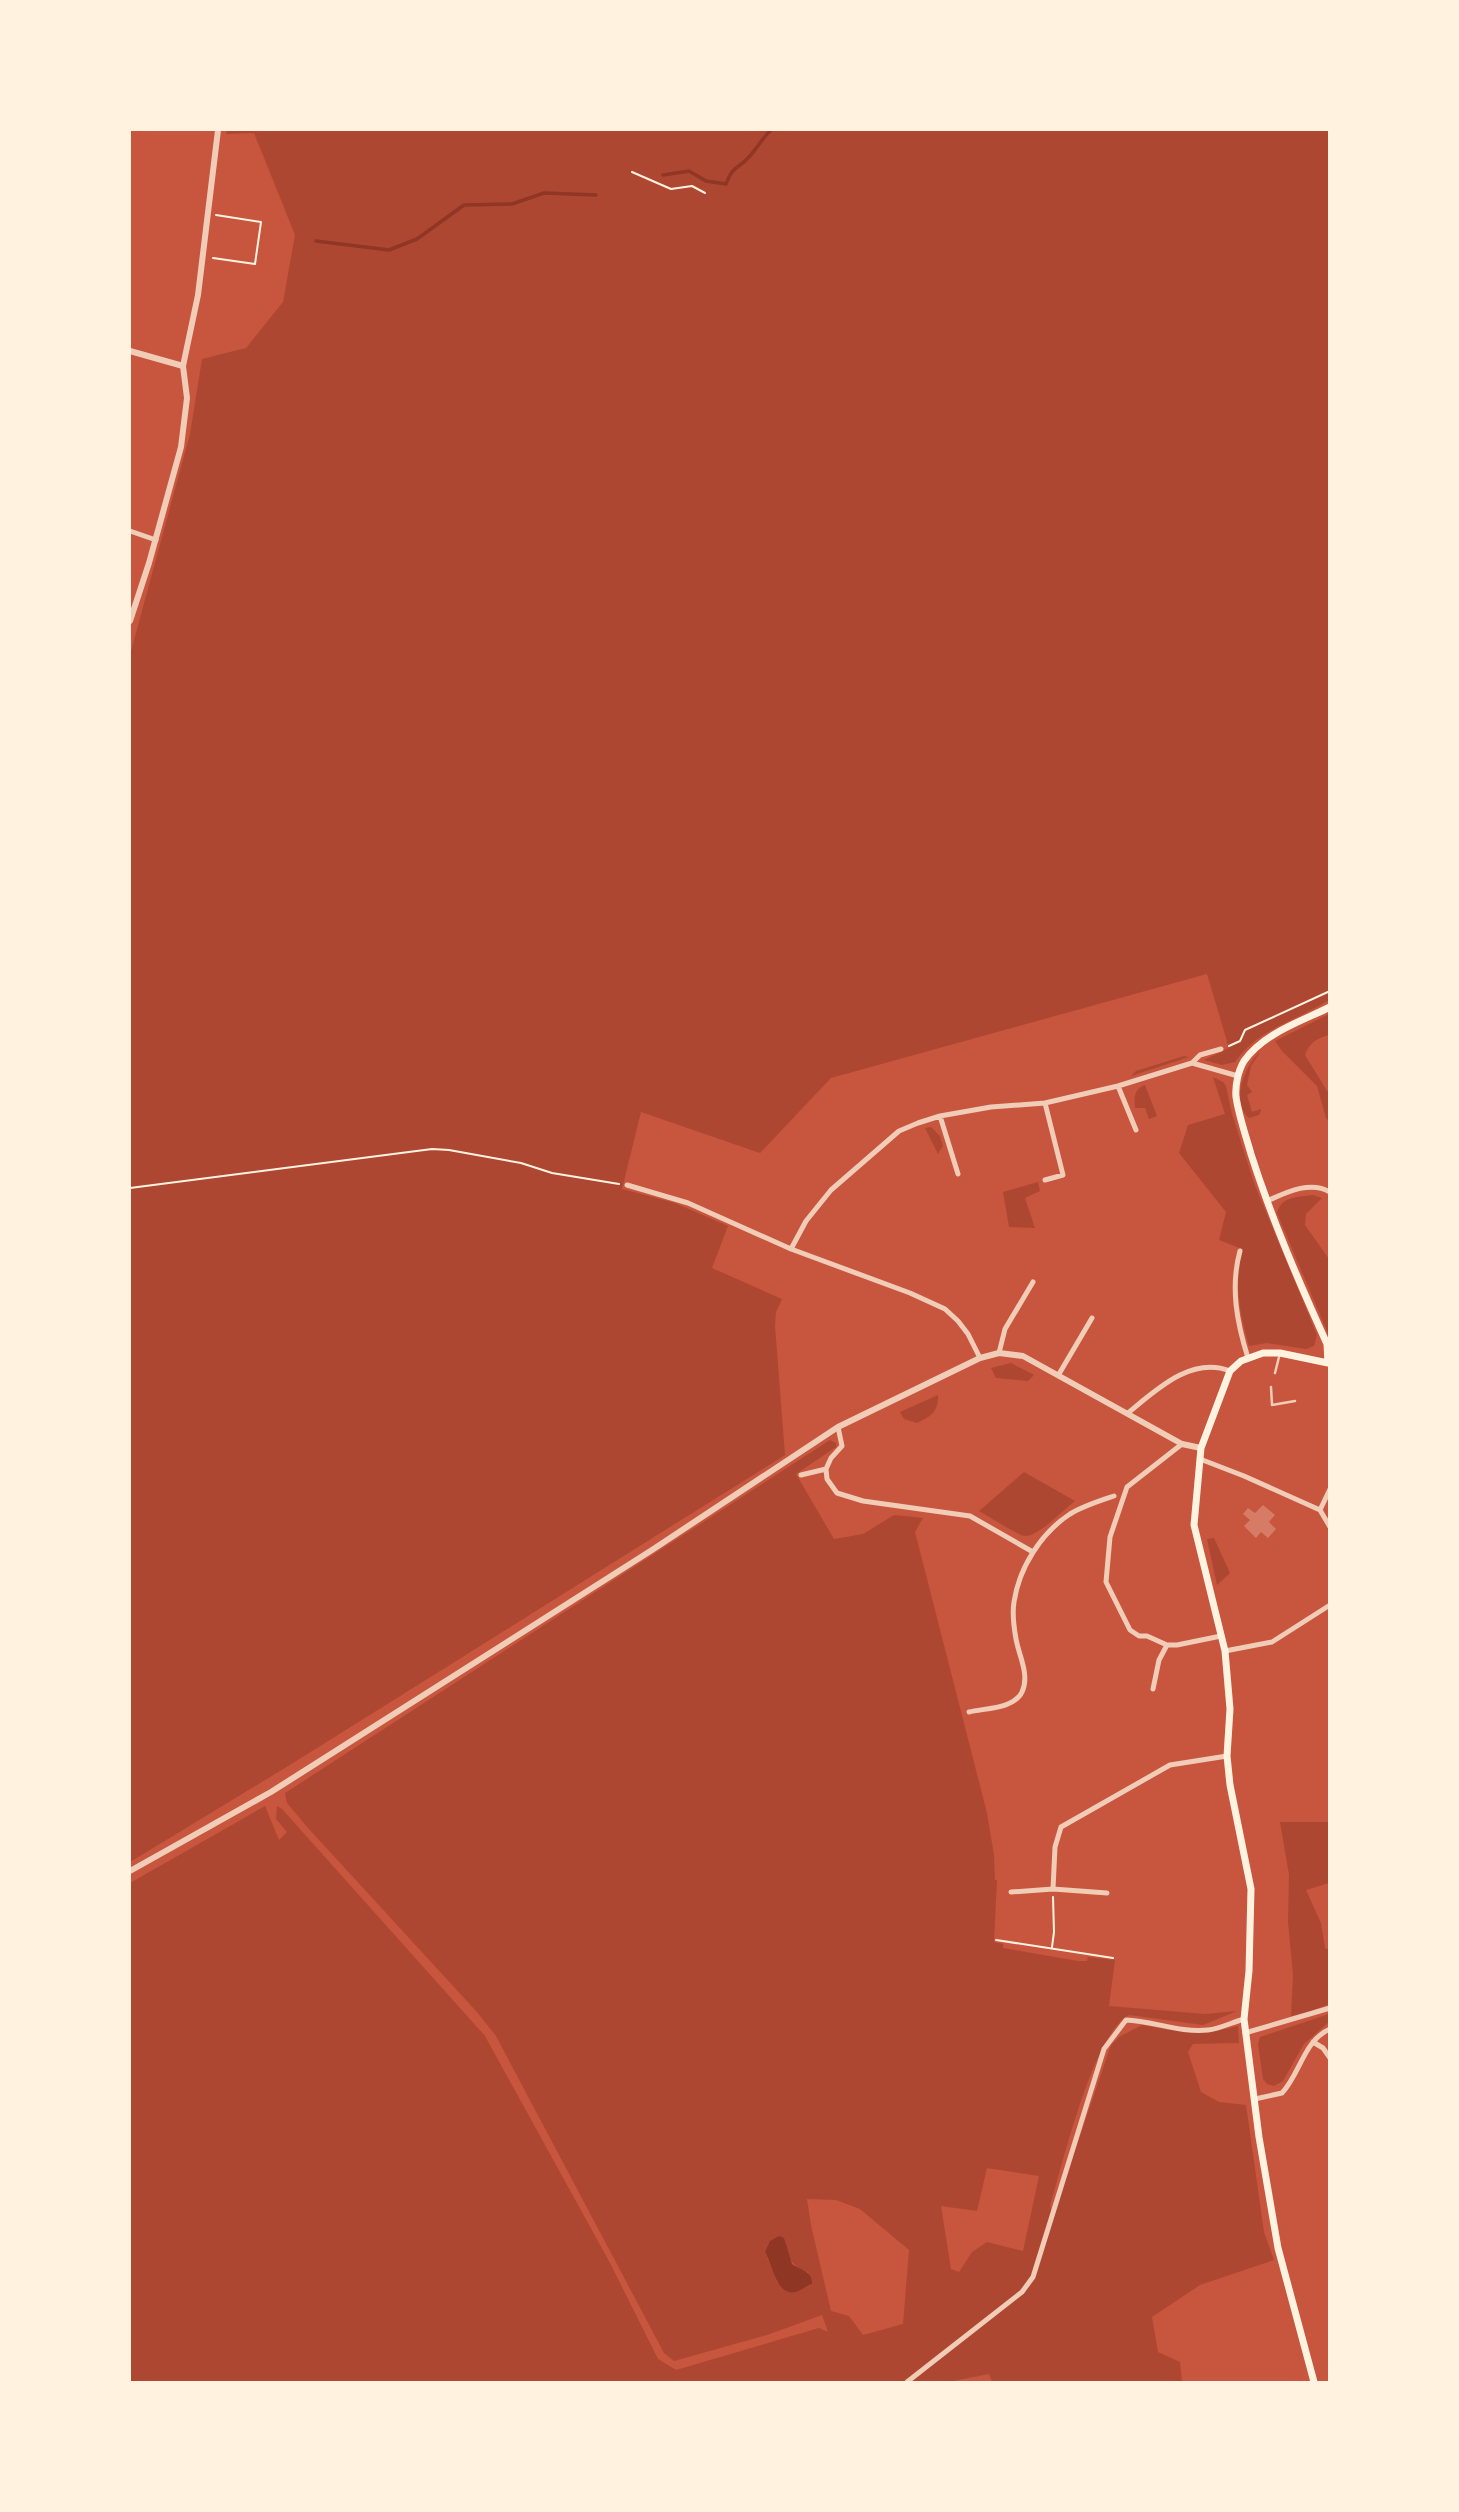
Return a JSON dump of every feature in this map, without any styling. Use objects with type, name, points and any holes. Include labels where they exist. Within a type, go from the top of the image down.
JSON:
[{"type":"main road","points":[[1314,2382],[1278,2248],[1259,2137],[1244,2019],[1251,1889],[1230,1785],[1227,1756],[1230,1709],[1225,1651],[1194,1525],[1201,1448],[1230,1371],[1248,1358],[1263,1353],[1280,1353],[1329,1364],[1327,1344],[1267,1201],[1242,1124],[1236,1095],[1238,1076],[1244,1061],[1267,1038],[1329,1007]]},
{"type":"street","points":[[130,621],[156,540],[181,447],[187,398],[183,366],[198,295],[218,130]]},
{"type":"street","points":[[130,351],[183,366]]},
{"type":"street","points":[[130,531],[156,540]]},
{"type":"street","points":[[791,1248],[806,1221],[831,1190],[899,1131],[940,1115],[991,1107],[1045,1103],[1118,1086],[1192,1063],[1200,1055],[1221,1049]]},
{"type":"street","points":[[1192,1063],[1238,1076]]},
{"type":"street","points":[[1118,1086],[1136,1130]]},
{"type":"street","points":[[1045,1103],[1063,1175],[1045,1180]]},
{"type":"street","points":[[940,1115],[958,1174]]},
{"type":"street","points":[[627,1185],[688,1203],[791,1248],[945,1309],[968,1334],[980,1358]]},
{"type":"street","points":[[1267,1201],[1300,1188],[1324,1188],[1329,1192]]},
{"type":"street","points":[[1240,1251],[1236,1266],[1235,1304],[1248,1358]]},
{"type":"street","points":[[999,1353],[1005,1329],[1033,1282]]},
{"type":"street","points":[[1059,1374],[1091,1318]]},
{"type":"street","points":[[130,1871],[271,1792],[652,1550],[838,1427],[980,1358],[999,1353],[1023,1356],[1182,1444],[1201,1448]]},
{"type":"street","points":[[1128,1413],[1168,1381],[1183,1374],[1205,1367],[1230,1371]]},
{"type":"street","points":[[838,1427],[842,1446],[831,1458],[826,1469],[830,1486],[837,1493],[848,1498],[970,1516],[1033,1552]]},
{"type":"street","points":[[1182,1444],[1127,1487],[1110,1537],[1106,1582],[1130,1630],[1139,1636],[1147,1636],[1167,1645],[1221,1636]]},
{"type":"street","points":[[1200,1459],[1320,1510],[1329,1527]]},
{"type":"street","points":[[802,1475],[826,1469]]},
{"type":"street","points":[[1320,1510],[1329,1489]]},
{"type":"street","points":[[969,1712],[1014,1701],[1022,1692],[1025,1671],[1017,1644],[1013,1605],[1017,1586],[1033,1552],[1059,1522],[1091,1504],[1114,1496]]},
{"type":"street","points":[[1091,1504],[1095,1514]]},
{"type":"street","points":[[1225,1651],[1272,1642],[1329,1605]]},
{"type":"street","points":[[1153,1689],[1159,1660],[1167,1645]]},
{"type":"street","points":[[978,1710],[980,1719]]},
{"type":"street","points":[[1053,1889],[1055,1847],[1061,1827],[1170,1765],[1227,1756]]},
{"type":"street","points":[[1011,1892],[1053,1889],[1107,1893]]},
{"type":"street","points":[[1245,2033],[1329,2008]]},
{"type":"street","points":[[907,2382],[1022,2292],[1034,2277],[1104,2049],[1126,2020],[1179,2029],[1209,2030],[1244,2019]]},
{"type":"street","points":[[1255,2099],[1282,2094],[1313,2042],[1329,2029]]},
{"type":"street","points":[[1313,2042],[1323,2048],[1329,2058]]},
{"type":"lane","points":[[1275,1373],[1280,1353]]},
{"type":"lane","points":[[1270,1387],[1272,1405],[1295,1401]]},
{"type":"path","points":[[632,172],[671,189],[692,186],[705,193]]},
{"type":"path","points":[[202,256],[255,264],[257,253],[261,222],[208,214]]},
{"type":"path","points":[[1221,1049],[1240,1041],[1245,1030],[1329,991]]},
{"type":"path","points":[[130,1188],[432,1149],[521,1163],[552,1172],[627,1185]]},
{"type":"path","points":[[1051,1949],[1054,1932],[1053,1889]]},
{"type":"path","points":[[996,1940],[1113,1958]]},
{"type":"shaded area","points":[[227,130],[1329,130],[1329,1000],[1267,1033],[1245,1050],[1235,1062],[1222,1065],[1204,1060],[1229,1048],[1207,974],[831,1078],[760,1153],[641,1112],[622,1189],[675,1203],[728,1226],[712,1268],[782,1299],[776,1312],[775,1326],[785,1455],[130,1862],[130,655],[190,434],[202,359],[246,348],[283,302],[295,235],[254,133],[226,134]]},
{"type":"shaded area","points":[[1329,1014],[1329,1035],[1314,1042],[1305,1055],[1329,1094],[1329,1121],[1317,1086],[1275,1041]]},
{"type":"shaded area","points":[[1260,1052],[1251,1066],[1247,1085],[1252,1092],[1247,1095],[1252,1112],[1261,1111],[1259,1115],[1249,1118],[1243,1111],[1240,1094],[1245,1074]]},
{"type":"shaded area","points":[[1184,1056],[1189,1057],[1131,1076],[1136,1071]]},
{"type":"shaded area","points":[[1213,1077],[1226,1086],[1254,1183],[1317,1335],[1314,1346],[1306,1349],[1267,1343],[1249,1346],[1239,1298],[1238,1273],[1242,1249],[1219,1240],[1226,1212],[1179,1153],[1188,1125],[1225,1114]]},
{"type":"shaded area","points":[[1145,1085],[1157,1116],[1149,1119],[1145,1108],[1135,1108],[1137,1091]]},
{"type":"shaded area","points":[[931,1127],[940,1136],[943,1146],[938,1154],[925,1128]]},
{"type":"shaded area","points":[[1038,1182],[1040,1191],[1025,1198],[1035,1228],[1009,1227],[1003,1192]]},
{"type":"shaded area","points":[[1313,1195],[1322,1198],[1306,1214],[1305,1225],[1329,1259],[1329,1336],[1277,1213],[1286,1200]]},
{"type":"shaded area","points":[[1011,1363],[1034,1375],[1028,1381],[996,1378],[991,1368]]},
{"type":"shaded area","points":[[938,1395],[933,1413],[917,1423],[904,1419],[900,1412]]},
{"type":"shaded area","points":[[830,1440],[836,1443],[836,1447],[796,1474],[834,1539],[863,1534],[894,1515],[923,1518],[915,1532],[987,1813],[997,1880],[994,1942],[1003,1944],[1003,1948],[1078,1961],[1087,1961],[1088,1957],[1115,1960],[1109,2006],[1205,2014],[1237,2011],[1203,2025],[1129,2015],[1116,2027],[1103,2047],[1081,2102],[1050,2206],[1053,2215],[1111,2045],[1119,2037],[1142,2025],[1190,2032],[1238,2026],[1239,2043],[1193,2044],[1188,2052],[1201,2092],[1219,2102],[1246,2105],[1264,2232],[1274,2260],[1200,2285],[1152,2317],[1158,2352],[1180,2362],[1182,2382],[992,2382],[989,2374],[948,2382],[130,2382],[130,1883],[265,1806],[279,1840],[287,1832],[276,1819],[277,1806],[485,2036],[610,2263],[658,2359],[676,2370],[819,2328],[828,2332],[822,2315],[767,2335],[674,2361],[664,2353],[496,2036],[308,1828],[287,1803],[285,1793]],"holes":[[[987,2168],[1039,2176],[1023,2251],[987,2242],[972,2252],[959,2272],[951,2269],[941,2206],[977,2211]],[[807,2199],[836,2200],[860,2209],[909,2250],[903,2324],[863,2335],[849,2316],[831,2311]],[[784,2238],[790,2260],[808,2272],[812,2284],[797,2292],[777,2282],[765,2252]]]},
{"type":"shaded area","points":[[1024,1472],[1075,1501],[1043,1528],[1024,1536],[979,1511]]},
{"type":"shaded area","points":[[1214,1538],[1230,1573],[1217,1585],[1207,1539]]},
{"type":"shaded area","points":[[1280,1822],[1329,1822],[1329,1883],[1306,1890],[1321,1923],[1325,1948],[1329,1950],[1329,2004],[1291,2016],[1293,1975],[1288,1922],[1289,1875]]},
{"type":"shaded area","points":[[1329,2014],[1329,2022],[1304,2044],[1283,2081],[1274,2086],[1267,2084],[1263,2079],[1258,2044],[1260,2037]]},
{"type":"shaded area","points":[[779,2236],[784,2238],[792,2264],[810,2276],[812,2284],[789,2292],[779,2284],[765,2252],[770,2241]]},
{"type":"building","points":[[1263,1505],[1275,1515],[1269,1522],[1276,1529],[1268,1538],[1261,1532],[1256,1538],[1244,1526],[1250,1520],[1243,1514],[1248,1508],[1255,1513]]},
{"type":"waterway","points":[[663,175],[689,171],[706,181],[726,184],[733,170],[748,158],[771,130]]},
{"type":"waterway","points":[[316,241],[389,250],[417,239],[464,205],[512,204],[544,193],[596,195]]}]
